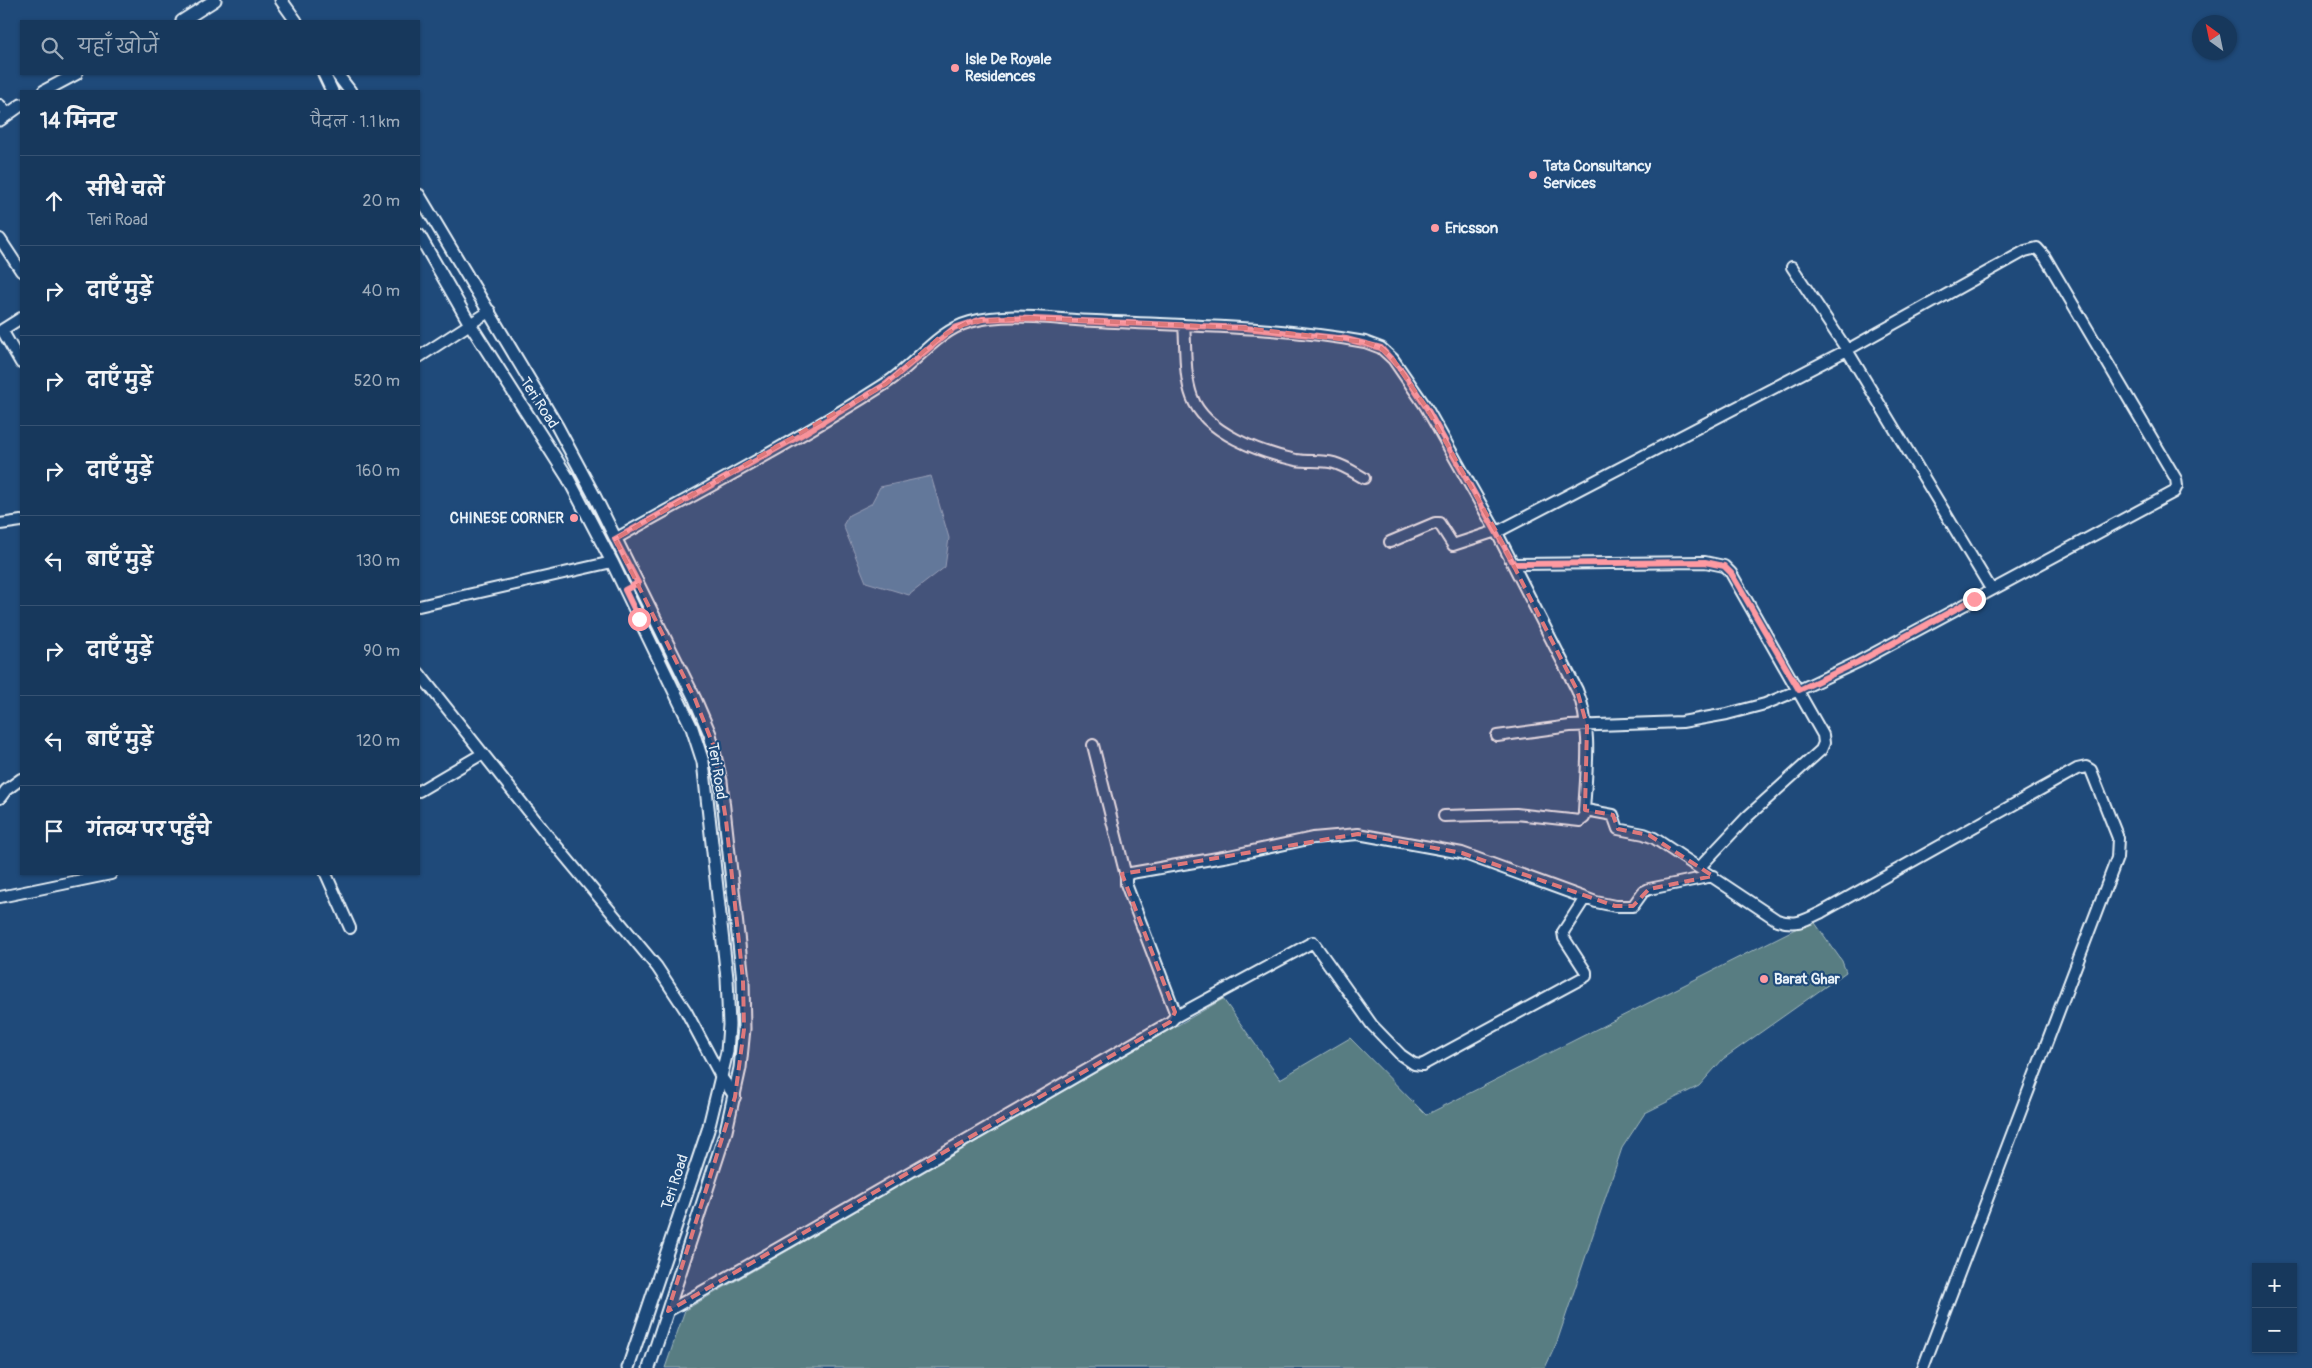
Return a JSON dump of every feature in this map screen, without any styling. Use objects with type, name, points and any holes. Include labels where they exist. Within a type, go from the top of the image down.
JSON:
[{"type":"street","points":[[184,20],[215,0]]},
{"type":"street","points":[[281,0],[295,20]]},
{"type":"street","points":[[46,90],[74,75]]},
{"type":"street","points":[[324,75],[332,90]]},
{"type":"street","points":[[338,75],[349,90]]},
{"type":"street","points":[[2,113],[20,105]]},
{"type":"street","points":[[420,197],[490,311],[579,465],[705,721],[714,747],[722,781],[740,950],[744,1011],[742,1056],[735,1097],[724,1140],[649,1368]]},
{"type":"street","name":"Teri Road","points":[[420,237],[470,324],[568,478],[612,562],[692,728],[703,762],[728,994],[729,1025],[727,1052],[708,1130],[628,1368]]},
{"type":"street","points":[[0,238],[20,269]]},
{"type":"street","points":[[1390,542],[1435,523],[1439,523],[1453,545],[1497,532],[1847,350],[2025,252],[2038,248],[2176,479],[2178,486],[2174,492],[1858,662],[1799,690],[1745,710],[1704,719],[1666,724],[1570,726],[1498,736]]},
{"type":"street","points":[[1792,267],[1847,350],[1991,589]]},
{"type":"street","points":[[420,355],[490,311]]},
{"type":"street","points":[[615,539],[798,437],[886,384],[940,337],[954,328],[969,322],[1030,318],[1245,328],[1346,339],[1381,348],[1403,372],[1426,407],[1497,532],[1577,690],[1587,726],[1584,818],[1580,820],[1516,814],[1444,816]]},
{"type":"street","points":[[20,319],[2,330],[20,361]]},
{"type":"street","points":[[1184,325],[1191,395],[1201,413],[1208,420],[1237,439],[1265,452],[1300,460],[1334,463],[1364,478]]},
{"type":"street","points":[[0,524],[20,521]]},
{"type":"street","points":[[1514,564],[1693,561],[1724,566],[1731,573],[1799,690],[1824,736],[1824,743],[1821,750],[1757,807],[1700,867]]},
{"type":"street","points":[[420,606],[612,562]]},
{"type":"street","points":[[625,590],[638,583]]},
{"type":"street","points":[[420,674],[482,754],[662,975],[686,1011],[720,1075],[735,1097]]},
{"type":"street","points":[[1093,745],[1126,876],[1126,884],[1175,1012],[1175,1017]]},
{"type":"street","points":[[420,790],[482,754]]},
{"type":"street","points":[[1584,812],[1588,810],[1613,815],[1618,829],[1649,835],[1700,867],[1777,920],[1789,924],[1804,921],[2077,769],[2086,767],[2093,773],[2118,838],[2117,858],[1923,1368]]},
{"type":"street","points":[[0,798],[6,790],[20,780]]},
{"type":"street","points":[[1126,876],[1131,873],[1229,856],[1303,840],[1358,834],[1462,853],[1585,898],[1615,906],[1629,907],[1637,903],[1643,892],[1649,889],[1713,876]]},
{"type":"street","points":[[0,897],[106,875]]},
{"type":"street","points":[[326,875],[350,928]]},
{"type":"street","points":[[668,1311],[832,1219],[990,1124],[1170,1022],[1175,1017],[1313,942],[1360,1009],[1381,1035],[1414,1064],[1422,1065],[1586,976],[1586,972],[1564,938],[1563,932],[1585,898]]},
{"type":"highlighted area","points":[[1030,318],[1245,328],[1365,342],[1381,348],[1393,359],[1426,407],[1496,531],[1577,690],[1587,726],[1585,810],[1613,815],[1618,829],[1649,835],[1713,876],[1649,889],[1633,906],[1615,906],[1462,853],[1358,834],[1122,874],[1175,1012],[1170,1022],[668,1311],[735,1097],[744,1029],[743,980],[726,820],[714,747],[695,699],[615,539],[886,384],[940,337],[969,322]]},
{"type":"green space","points":[[1813,920],[1842,961],[1846,972],[1723,1059],[1699,1086],[1645,1113],[1622,1148],[1557,1342],[1545,1368],[665,1368],[685,1310],[1223,999],[1280,1079],[1350,1038],[1426,1115]]},
{"type":"water","points":[[931,476],[949,538],[945,567],[909,595],[866,582],[843,525],[849,515],[871,504],[880,487]]},
{"type":"place","name":"Isle De Royale Residences","points":[[955,68]]},
{"type":"place","name":"Tata Consultancy Services","points":[[1533,175]]},
{"type":"place","name":"Ericsson","points":[[1435,228]]},
{"type":"place","name":"CHINESE CORNER","points":[[574,518]]},
{"type":"place","name":"Barat Ghar","points":[[1764,979]]},
{"type":"route","points":[[639,619],[625,590],[638,583],[615,539],[798,437],[886,384],[921,356],[940,337],[954,328],[982,319],[1007,318],[1245,328],[1346,339],[1365,342],[1381,348],[1403,372],[1426,407],[1514,564],[1693,561],[1724,566],[1731,573],[1799,690],[1858,662],[1974,599]]}]
